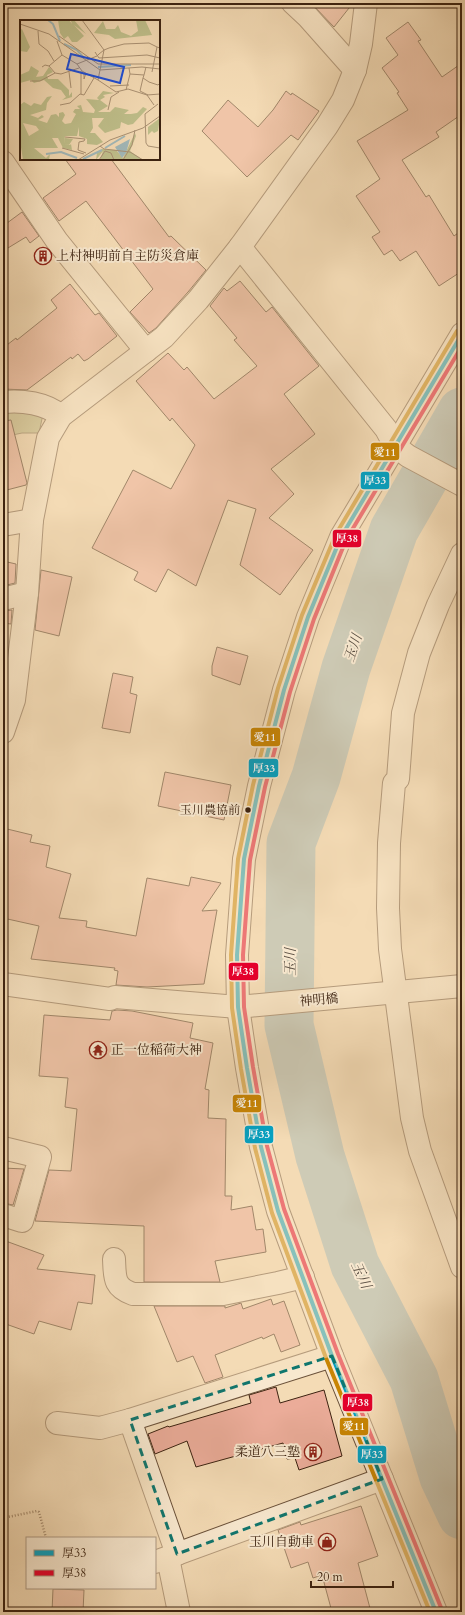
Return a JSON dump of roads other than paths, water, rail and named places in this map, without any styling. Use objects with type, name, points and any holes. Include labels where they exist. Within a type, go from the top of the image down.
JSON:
[{"type":"street","points":[[292,3],[308,17],[355,70]]},
{"type":"street","points":[[3,732],[14,700],[27,593],[32,520],[48,438],[61,416],[164,337],[198,300],[240,247],[327,126],[343,100],[355,70],[361,44],[366,3]]},
{"type":"street","points":[[3,162],[57,241],[146,350]]},
{"type":"street","points":[[240,247],[386,429],[401,451],[462,485]]},
{"type":"street","points":[[436,1612],[332,1356],[278,1211],[260,1147],[246,1007],[237,955],[244,859],[259,786],[284,690],[308,617],[341,537],[401,451],[462,334]]},
{"type":"street","points":[[3,402],[26,402],[53,409],[61,416]]},
{"type":"street","points":[[3,525],[32,520]]},
{"type":"street","points":[[462,554],[438,605],[419,653],[403,713],[398,779],[394,784],[388,843],[390,993],[412,1118],[420,1151],[462,1267]]},
{"type":"street","points":[[3,599],[27,593]]},
{"type":"street","name":"神明橋","points":[[3,984],[110,999],[115,997],[246,1007],[462,986]]},
{"type":"street","points":[[3,1148],[40,1157],[22,1221],[3,1215]]},
{"type":"street","points":[[114,1258],[116,1282],[124,1291],[133,1294],[223,1294],[278,1283],[303,1276]]},
{"type":"street","points":[[57,1422],[100,1428],[130,1420],[332,1356]]},
{"type":"street","points":[[130,1420],[167,1558],[179,1612]]},
{"type":"street","points":[[167,1558],[382,1479]]},
{"type":"waterway","name":"玉川","points":[[462,412],[394,530],[346,668],[316,777],[291,843],[289,1025],[320,1156],[355,1265],[414,1379],[444,1477],[462,1515]]},
{"type":"place","name":"上村神明前自主防災倉庫","points":[[43,256]]},
{"type":"place","name":"玉川農協前","points":[[248,810]]},
{"type":"place","name":"正一位稲荷大神","points":[[98,1050]]},
{"type":"place","name":"柔道八三塾","points":[[313,1452]]},
{"type":"place","name":"玉川自動車","points":[[327,1542]]}]
